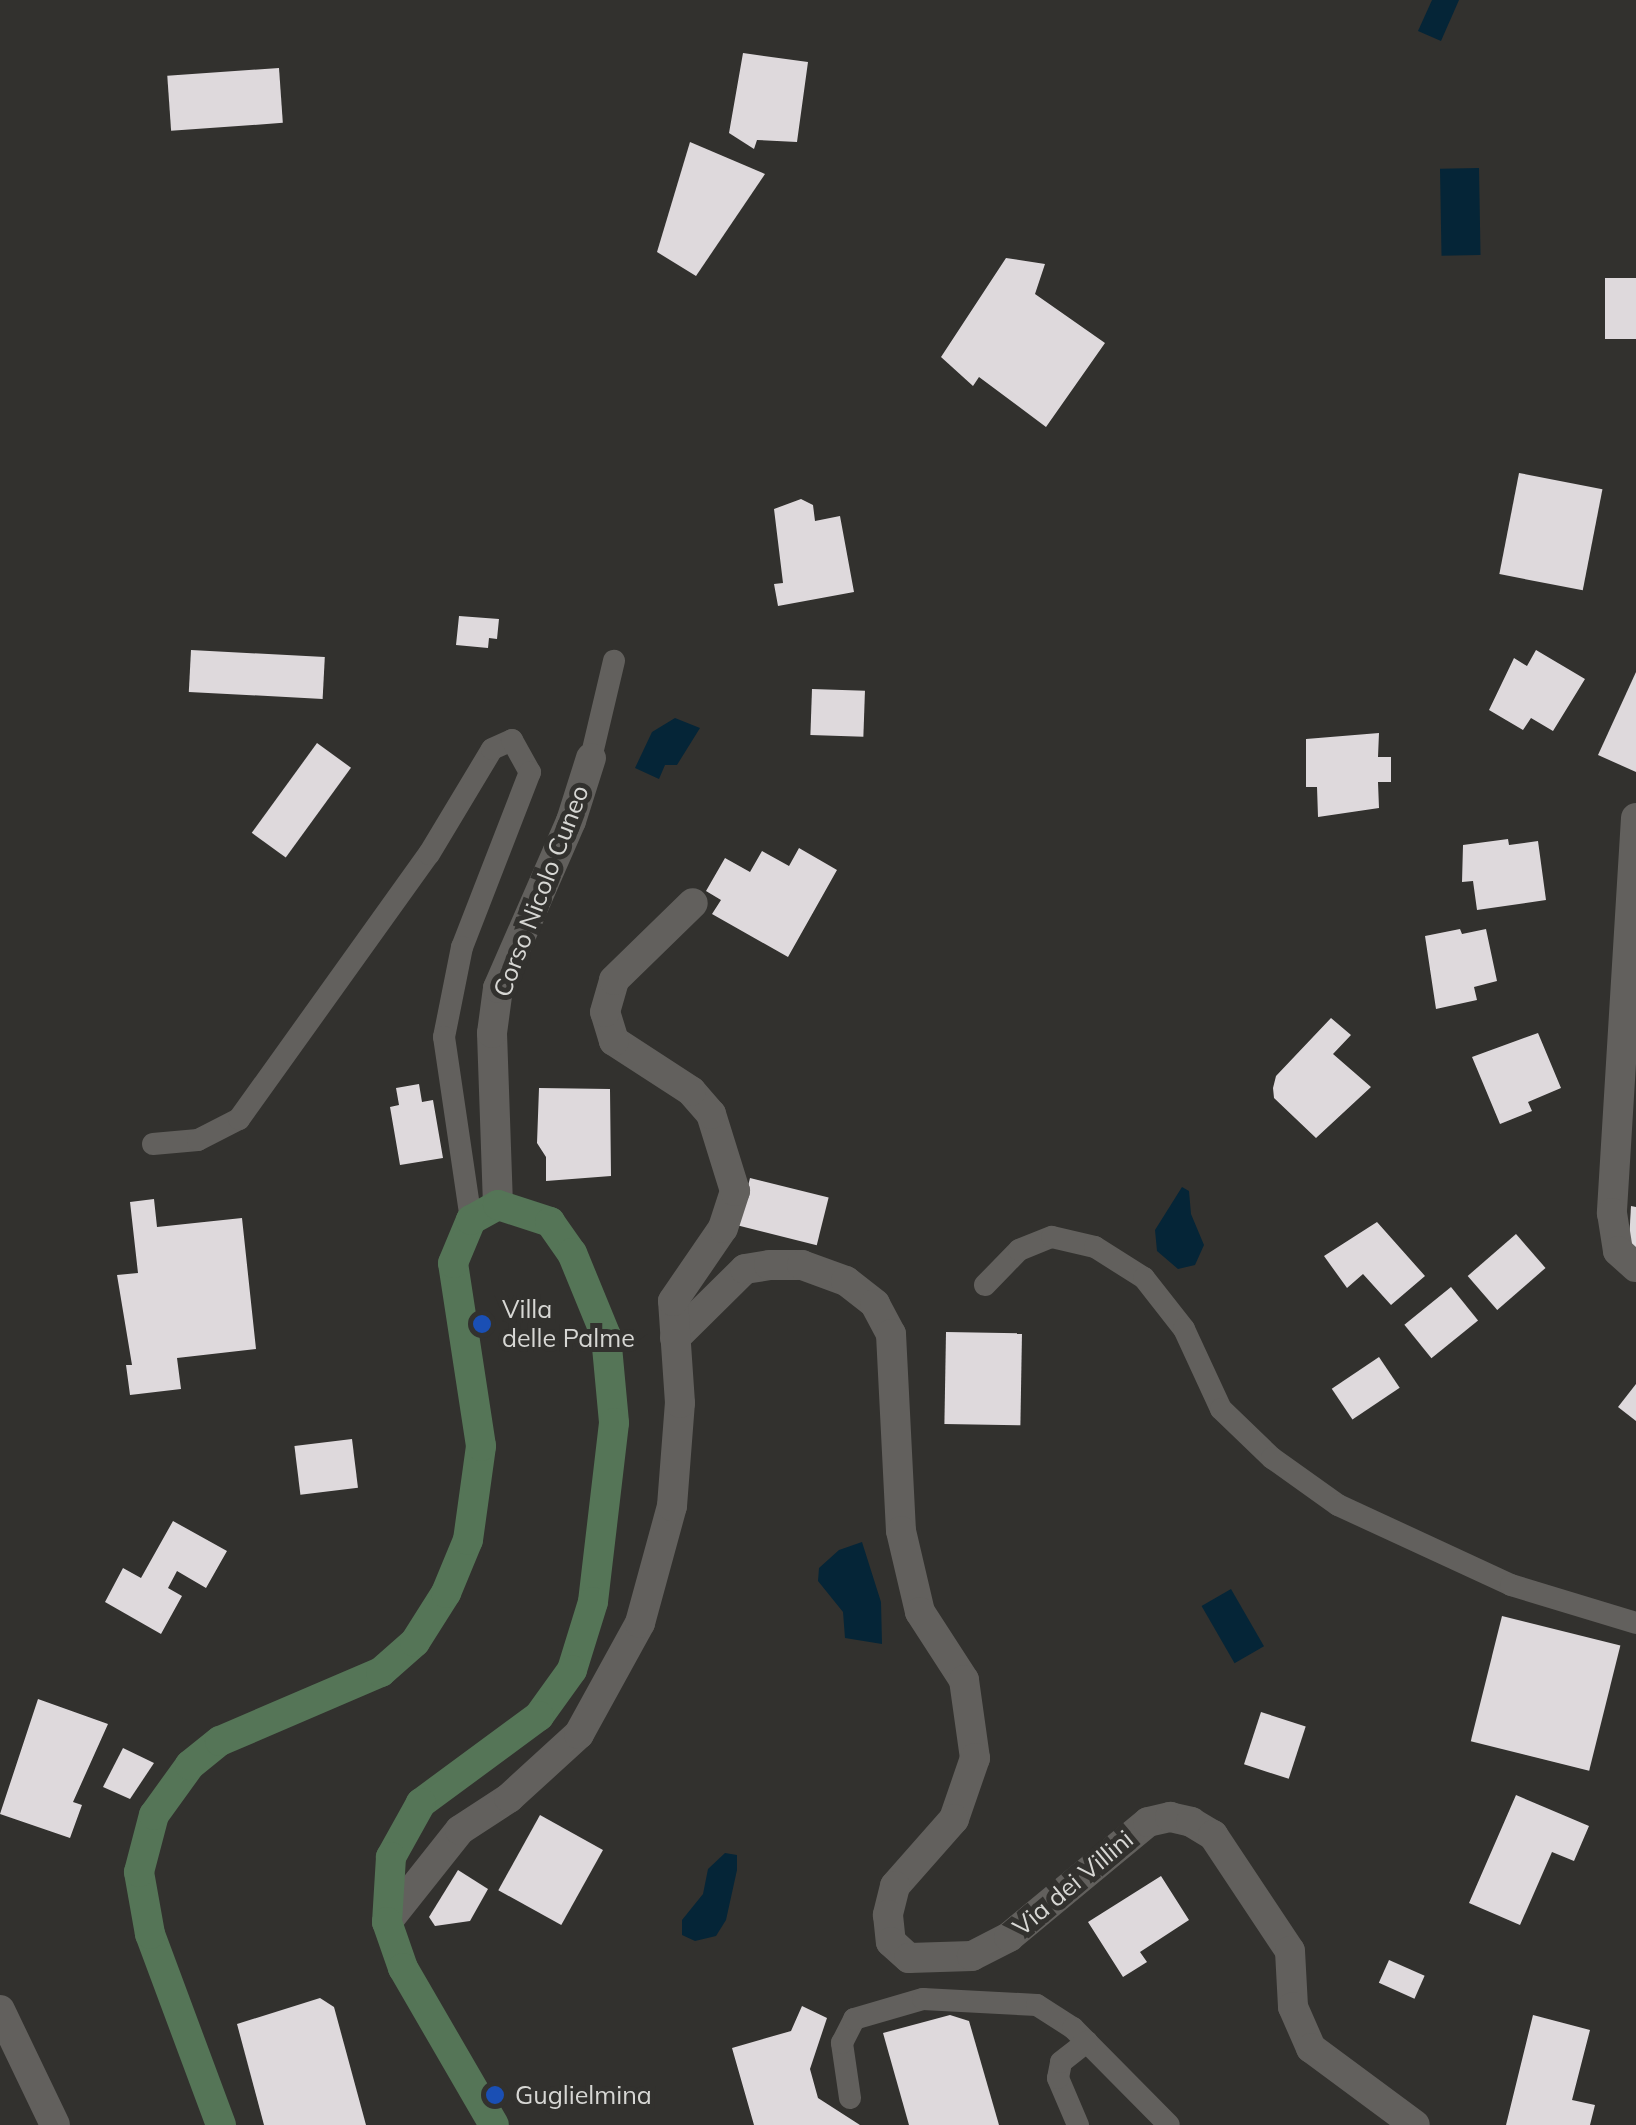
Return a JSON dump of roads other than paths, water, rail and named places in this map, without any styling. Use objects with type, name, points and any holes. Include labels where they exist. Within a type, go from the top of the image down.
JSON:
[{"type":"main road","points":[[221,2125],[150,1934],[139,1872],[154,1816],[190,1765],[220,1741],[335,1696],[382,1672],[414,1642],[446,1593],[479,1496],[481,1446],[453,1263],[471,1220],[498,1205],[550,1222],[572,1253],[606,1336],[614,1423],[593,1602],[572,1670],[539,1716],[421,1804],[390,1857],[387,1922],[402,1968],[494,2125]]},
{"type":"street","name":"Corso Nicolo Cuneo","points":[[498,1205],[492,1033],[498,988],[571,821],[590,758]]},
{"type":"street","points":[[1636,818],[1612,1213],[1618,1252],[1636,1267]]},
{"type":"street","points":[[387,1922],[460,1830],[550,1764],[603,1699],[640,1623],[672,1506],[680,1402],[673,1301],[723,1228],[735,1192],[728,1154],[711,1114],[691,1091],[614,1041],[605,1012],[614,980],[694,903]]},
{"type":"street","name":"Via dei Villini","points":[[675,1338],[745,1269],[769,1265],[802,1265],[846,1281],[876,1304],[891,1334],[901,1531],[920,1612],[964,1680],[975,1758],[954,1819],[895,1886],[888,1915],[892,1942],[909,1958],[972,1956],[1010,1937],[1148,1822],[1170,1817],[1191,1822],[1214,1835],[1290,1951],[1293,2006],[1311,2048],[1415,2125]]},
{"type":"street","points":[[0,2010],[56,2125]]},
{"type":"lane","points":[[590,758],[608,708],[614,661]]},
{"type":"lane","points":[[153,1144],[198,1140],[239,1119],[429,854],[492,749],[512,740],[530,772],[458,960],[444,1036],[471,1220]]},
{"type":"lane","points":[[985,1284],[1019,1250],[1052,1237],[1095,1247],[1144,1278],[1184,1329],[1221,1409],[1272,1458],[1338,1505],[1511,1586],[1636,1623]]},
{"type":"lane","points":[[850,2098],[842,2043],[854,2019],[924,1999],[1037,2005],[1087,2042],[1169,2125]]},
{"type":"lane","points":[[1078,2125],[1058,2078],[1062,2062],[1087,2042]]},
{"type":"water","points":[[1432,0],[1459,0],[1441,41],[1418,31]]},
{"type":"water","points":[[1479,168],[1481,255],[1442,256],[1440,169]]},
{"type":"water","points":[[675,718],[700,728],[677,765],[665,765],[659,779],[635,768],[652,732]]},
{"type":"water","points":[[1182,1187],[1189,1191],[1191,1214],[1204,1245],[1195,1265],[1178,1269],[1157,1251],[1155,1230]]},
{"type":"water","points":[[862,1542],[881,1602],[882,1644],[845,1638],[843,1612],[818,1581],[819,1568],[839,1550]]},
{"type":"water","points":[[1231,1589],[1264,1646],[1235,1663],[1202,1606]]},
{"type":"water","points":[[725,1853],[737,1855],[726,1920],[716,1936],[695,1941],[682,1935],[682,1920],[703,1894],[708,1869]]},
{"type":"place","name":"Villa delle Palme","points":[[482,1324]]},
{"type":"place","name":"Guglielmina","points":[[495,2095]]}]
